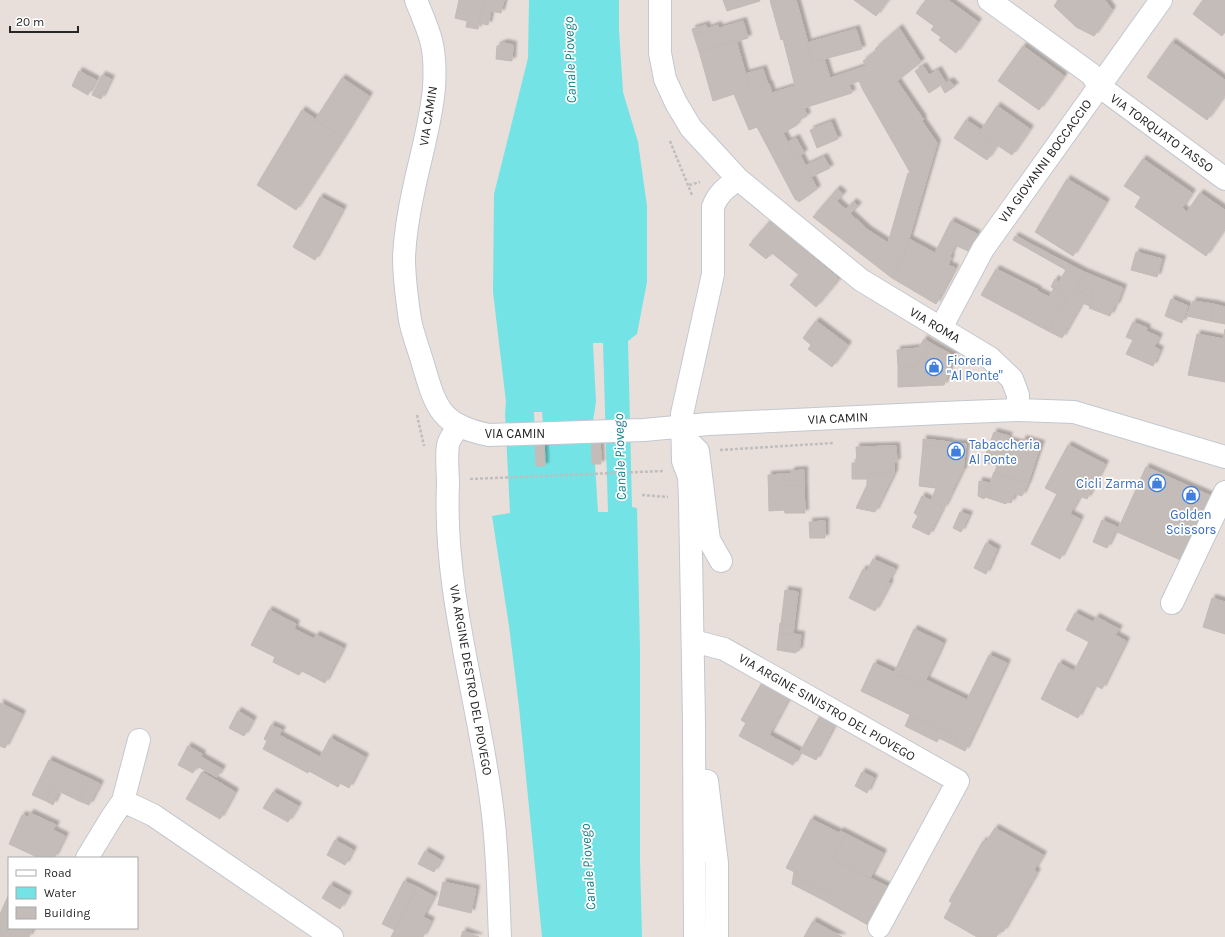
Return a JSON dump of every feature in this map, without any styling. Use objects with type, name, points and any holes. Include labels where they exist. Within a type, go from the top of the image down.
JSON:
[{"type":"street","name":"VIA CAMIN","points":[[416,0],[431,40],[434,64],[434,87],[431,114],[408,222],[404,257],[406,289],[410,321],[433,396],[443,414],[458,426],[474,432],[489,435],[644,430],[683,433],[1018,410]]},
{"type":"street","points":[[660,0],[660,53],[665,79],[673,97],[692,128],[738,179],[725,188],[716,198],[713,207],[713,274],[682,414],[683,461],[689,477],[690,500],[694,721],[695,937]]},
{"type":"street","name":"VIA TORQUATO TASSO","points":[[990,0],[1091,74],[1099,86],[1225,179]]},
{"type":"street","name":"VIA GIOVANNI BOCCACCIO","points":[[941,328],[982,249],[1056,144],[1161,0]]},
{"type":"street","name":"VIA ROMA","points":[[738,179],[861,280],[990,358],[1012,379],[1018,395],[1018,410]]},
{"type":"street","points":[[1018,410],[1074,412],[1225,457]]},
{"type":"street","name":"VIA ARGINE DESTRO DEL PIOVEGO","points":[[458,426],[448,444],[446,510],[450,560],[460,627],[482,740],[492,807],[497,853],[500,937]]},
{"type":"street","points":[[683,433],[698,451],[709,540],[721,562]]},
{"type":"street","points":[[1172,603],[1225,492]]},
{"type":"street","name":"VIA ARGINE SINISTRO DEL PIOVEGO","points":[[693,642],[701,642],[724,649],[958,781],[879,927]]},
{"type":"street","points":[[694,721],[704,760],[717,863],[717,937]]},
{"type":"street","points":[[88,857],[123,801],[138,740]]},
{"type":"street","points":[[123,801],[153,815],[332,937]]},
{"type":"path","points":[[689,185],[700,182]]},
{"type":"path","points":[[466,479],[671,471]]},
{"type":"water","name":"Canale Piovego","points":[[529,0],[619,0],[619,30],[623,92],[638,142],[647,206],[647,282],[637,334],[628,341],[632,507],[637,508],[640,650],[640,860],[642,937],[542,937],[519,707],[509,626],[492,516],[510,513],[505,413],[506,402],[493,292],[494,194],[528,58]],"holes":[[[593,343],[603,343],[608,512],[598,512],[595,464],[592,464],[591,434],[596,402]],[[534,412],[542,412],[544,466],[536,466]]]},
{"type":"building","points":[[459,0],[484,0],[478,29],[466,27],[467,21],[455,18]]},
{"type":"building","points":[[484,0],[504,0],[501,13],[491,11],[488,25],[479,23]]},
{"type":"building","points":[[723,0],[759,0],[760,1],[727,11]]},
{"type":"building","points":[[770,0],[796,0],[813,62],[824,59],[830,78],[866,66],[863,61],[877,51],[875,49],[899,28],[921,62],[897,81],[923,119],[922,121],[937,143],[904,255],[892,278],[813,217],[831,196],[868,230],[888,243],[908,173],[911,174],[859,81],[849,85],[852,93],[804,108],[807,116],[796,122],[797,125],[783,133],[796,158],[800,155],[817,189],[799,202],[795,199],[757,127],[749,130],[734,94],[713,101],[699,51],[736,40],[750,90],[769,84],[772,93],[795,86],[783,39],[781,40]]},
{"type":"building","points":[[854,0],[888,0],[876,16]]},
{"type":"building","points":[[926,0],[948,0],[978,22],[956,53],[939,40],[941,37],[931,30],[934,26],[916,13]]},
{"type":"building","points":[[1058,0],[1105,0],[1112,10],[1094,36],[1076,27],[1054,6]]},
{"type":"building","points":[[1203,0],[1225,0],[1225,32],[1222,36],[1193,14]]},
{"type":"building","points":[[743,21],[748,38],[699,51],[694,36]]},
{"type":"building","points":[[706,25],[707,29],[718,25],[719,29],[694,36],[692,29]]},
{"type":"building","points":[[856,29],[862,49],[813,62],[807,43]]},
{"type":"building","points":[[1172,42],[1225,80],[1225,95],[1207,120],[1147,77]]},
{"type":"building","points":[[504,43],[513,45],[512,61],[496,59],[497,46]]},
{"type":"building","points":[[1023,46],[1064,76],[1039,110],[998,81]]},
{"type":"building","points":[[923,66],[929,75],[938,70],[945,82],[929,93],[915,71]]},
{"type":"building","points":[[763,69],[768,85],[750,90],[745,74]]},
{"type":"building","points":[[79,71],[96,80],[88,95],[72,86]]},
{"type":"building","points":[[102,75],[111,79],[101,99],[92,95]]},
{"type":"building","points":[[342,78],[369,96],[343,138],[315,120]]},
{"type":"building","points":[[950,81],[955,86],[945,93],[941,86]]},
{"type":"building","points":[[997,106],[1030,129],[1012,155],[979,133]]},
{"type":"building","points":[[302,110],[343,138],[296,210],[257,185]]},
{"type":"building","points":[[966,120],[981,130],[979,133],[997,145],[987,160],[954,138]]},
{"type":"building","points":[[831,122],[838,139],[817,148],[810,130]]},
{"type":"building","points":[[796,138],[804,153],[796,158],[788,142]]},
{"type":"building","points":[[824,157],[830,168],[811,177],[805,166]]},
{"type":"building","points":[[1143,159],[1192,193],[1182,208],[1187,212],[1200,193],[1225,210],[1225,228],[1206,256],[1135,207],[1141,197],[1124,186]]},
{"type":"building","points":[[1067,179],[1106,202],[1073,256],[1035,232]]},
{"type":"building","points":[[837,189],[843,194],[837,201],[831,196]]},
{"type":"building","points":[[320,197],[343,209],[315,260],[293,247]]},
{"type":"building","points":[[853,202],[858,206],[850,214],[846,210]]},
{"type":"building","points":[[770,221],[839,279],[816,307],[790,285],[799,275],[772,253],[766,259],[749,245]]},
{"type":"building","points":[[951,221],[977,234],[968,251],[955,245],[948,265],[955,268],[936,304],[892,278],[904,255],[909,239],[935,253]]},
{"type":"building","points":[[1015,236],[1084,272],[1076,291],[1083,293],[1085,288],[1093,291],[1091,295],[1094,296],[1090,306],[1082,303],[1062,338],[1048,331],[1068,296],[1051,287],[1055,279],[1059,282],[1066,270],[1013,240]]},
{"type":"building","points":[[1136,252],[1162,259],[1157,277],[1131,270]]},
{"type":"building","points":[[996,269],[1049,297],[1054,288],[1068,296],[1048,331],[981,295]]},
{"type":"building","points":[[1084,272],[1123,288],[1116,306],[1115,305],[1110,316],[1089,308],[1094,296],[1091,295],[1093,291],[1085,288],[1083,293],[1076,291]]},
{"type":"building","points":[[1171,299],[1188,306],[1182,323],[1165,316]]},
{"type":"building","points":[[1193,301],[1213,304],[1210,321],[1187,316]]},
{"type":"building","points":[[1213,304],[1225,307],[1225,324],[1210,321]]},
{"type":"building","points":[[816,321],[848,345],[832,367],[808,349],[811,345],[803,338]]},
{"type":"building","points":[[1133,322],[1147,328],[1146,331],[1159,337],[1154,347],[1160,350],[1153,366],[1126,354],[1133,340],[1126,337]]},
{"type":"building","points":[[1225,329],[1225,382],[1188,375],[1197,334],[1223,339]]},
{"type":"building","points":[[924,339],[930,343],[916,366],[898,367],[897,350],[919,348]]},
{"type":"building","points":[[930,343],[954,356],[944,385],[898,387],[898,367],[916,366]]},
{"type":"building","points":[[994,432],[1009,436],[1007,440],[1021,444],[1023,439],[1041,444],[1028,483],[995,472],[997,466],[983,462]]},
{"type":"building","points":[[591,434],[600,434],[601,464],[592,464]]},
{"type":"building","points":[[544,436],[545,466],[536,466],[535,437]]},
{"type":"building","points":[[923,439],[950,442],[949,447],[923,445]]},
{"type":"building","points":[[950,443],[966,444],[963,471],[944,508],[931,501],[936,488],[919,486],[923,445],[949,447]]},
{"type":"building","points":[[1068,445],[1105,464],[1087,499],[1080,496],[1070,514],[1080,519],[1060,559],[1031,544],[1057,494],[1045,488]]},
{"type":"building","points":[[896,446],[897,462],[894,462],[894,473],[867,474],[867,479],[852,479],[852,463],[857,463],[856,447]]},
{"type":"building","points":[[1146,467],[1211,496],[1185,562],[1117,532]]},
{"type":"building","points":[[804,470],[804,485],[784,485],[784,474],[791,474],[791,471]]},
{"type":"building","points":[[994,472],[1028,483],[1022,496],[1015,494],[1011,503],[1007,502],[1006,504],[985,497]]},
{"type":"building","points":[[894,473],[875,512],[856,508],[867,485],[867,474]]},
{"type":"building","points":[[784,474],[784,485],[804,485],[805,513],[785,513],[784,510],[769,511],[768,475]]},
{"type":"building","points":[[979,481],[990,483],[984,499],[978,496]]},
{"type":"building","points":[[922,496],[943,507],[929,535],[912,527],[918,516],[914,513]]},
{"type":"building","points":[[960,512],[969,515],[961,532],[953,528]]},
{"type":"building","points":[[1102,520],[1117,527],[1107,548],[1093,542]]},
{"type":"building","points":[[825,521],[825,538],[810,538],[809,522]]},
{"type":"building","points":[[986,543],[997,549],[986,574],[974,568]]},
{"type":"building","points":[[873,559],[895,569],[888,582],[890,583],[875,611],[849,598],[863,569],[867,571]]},
{"type":"building","points":[[785,590],[798,592],[794,625],[781,624]]},
{"type":"building","points":[[1212,598],[1225,602],[1225,634],[1203,627]]},
{"type":"building","points":[[269,610],[296,624],[294,629],[314,639],[316,635],[343,648],[325,683],[302,671],[299,675],[273,662],[275,657],[251,645]]},
{"type":"building","points":[[1075,613],[1093,622],[1096,617],[1119,629],[1115,635],[1126,641],[1102,689],[1095,685],[1078,718],[1041,699],[1059,663],[1074,671],[1089,642],[1066,630]]},
{"type":"building","points":[[780,623],[794,625],[793,635],[779,633]]},
{"type":"building","points":[[914,629],[943,643],[923,686],[894,673]]},
{"type":"building","points":[[779,633],[801,635],[799,651],[796,651],[796,653],[777,650]]},
{"type":"building","points":[[989,655],[1007,663],[965,751],[953,745],[956,737],[861,691],[874,663],[923,686],[926,680],[967,700]]},
{"type":"building","points":[[764,679],[791,694],[769,735],[800,752],[793,765],[739,736],[746,723],[741,720]]},
{"type":"building","points":[[0,703],[22,714],[5,748],[0,746]]},
{"type":"building","points":[[238,711],[253,720],[244,736],[229,728]]},
{"type":"building","points":[[822,712],[837,720],[816,760],[800,752]]},
{"type":"building","points":[[910,715],[956,737],[953,745],[939,738],[937,742],[905,726]]},
{"type":"building","points":[[271,725],[282,730],[279,735],[320,757],[330,738],[365,757],[349,788],[340,783],[338,787],[263,749],[267,741],[264,739]]},
{"type":"building","points":[[188,746],[202,754],[201,757],[222,769],[217,777],[197,766],[193,773],[178,765]]},
{"type":"building","points":[[49,760],[90,779],[79,801],[52,788],[46,801],[32,795]]},
{"type":"building","points":[[202,772],[235,792],[220,819],[186,799]]},
{"type":"building","points":[[862,772],[874,778],[867,793],[855,786]]},
{"type":"building","points":[[90,779],[100,784],[89,805],[79,801]]},
{"type":"building","points":[[52,788],[59,791],[53,805],[46,801]]},
{"type":"building","points":[[273,792],[298,806],[288,822],[263,808]]},
{"type":"building","points":[[30,813],[56,825],[53,830],[65,836],[54,857],[37,857],[9,844],[22,815],[28,817]]},
{"type":"building","points":[[811,819],[839,833],[840,831],[846,834],[833,859],[888,887],[868,925],[825,901],[829,894],[797,878],[799,874],[786,868]]},
{"type":"building","points":[[995,828],[1043,855],[1034,870],[1037,872],[1003,932],[1000,930],[996,937],[977,937],[944,918],[952,903],[949,901],[983,841],[986,842]]},
{"type":"building","points":[[846,834],[883,853],[870,878],[833,859]]},
{"type":"building","points":[[335,840],[353,850],[345,865],[327,855]]},
{"type":"building","points":[[425,851],[441,860],[434,872],[418,864]]},
{"type":"building","points":[[794,872],[799,874],[797,878],[829,894],[825,901],[792,884]]},
{"type":"building","points":[[404,881],[417,887],[395,930],[382,924]]},
{"type":"building","points":[[443,882],[476,889],[471,913],[438,905]]},
{"type":"building","points":[[330,885],[348,895],[340,909],[322,898]]},
{"type":"building","points":[[417,887],[434,896],[423,917],[431,921],[423,937],[391,937]]},
{"type":"building","points":[[8,896],[8,929],[33,929],[29,937],[0,937],[0,914]]},
{"type":"building","points":[[813,921],[842,937],[804,937]]},
{"type":"building","points":[[463,931],[479,937],[461,937]]},
{"type":"place","name":"Fioreria \"Al Ponte\"","points":[[934,367]]},
{"type":"place","name":"Tabaccheria Al Ponte","points":[[956,451]]},
{"type":"place","name":"Cicli Zarma","points":[[1157,483]]},
{"type":"place","name":"Golden Scissors","points":[[1191,495]]}]
